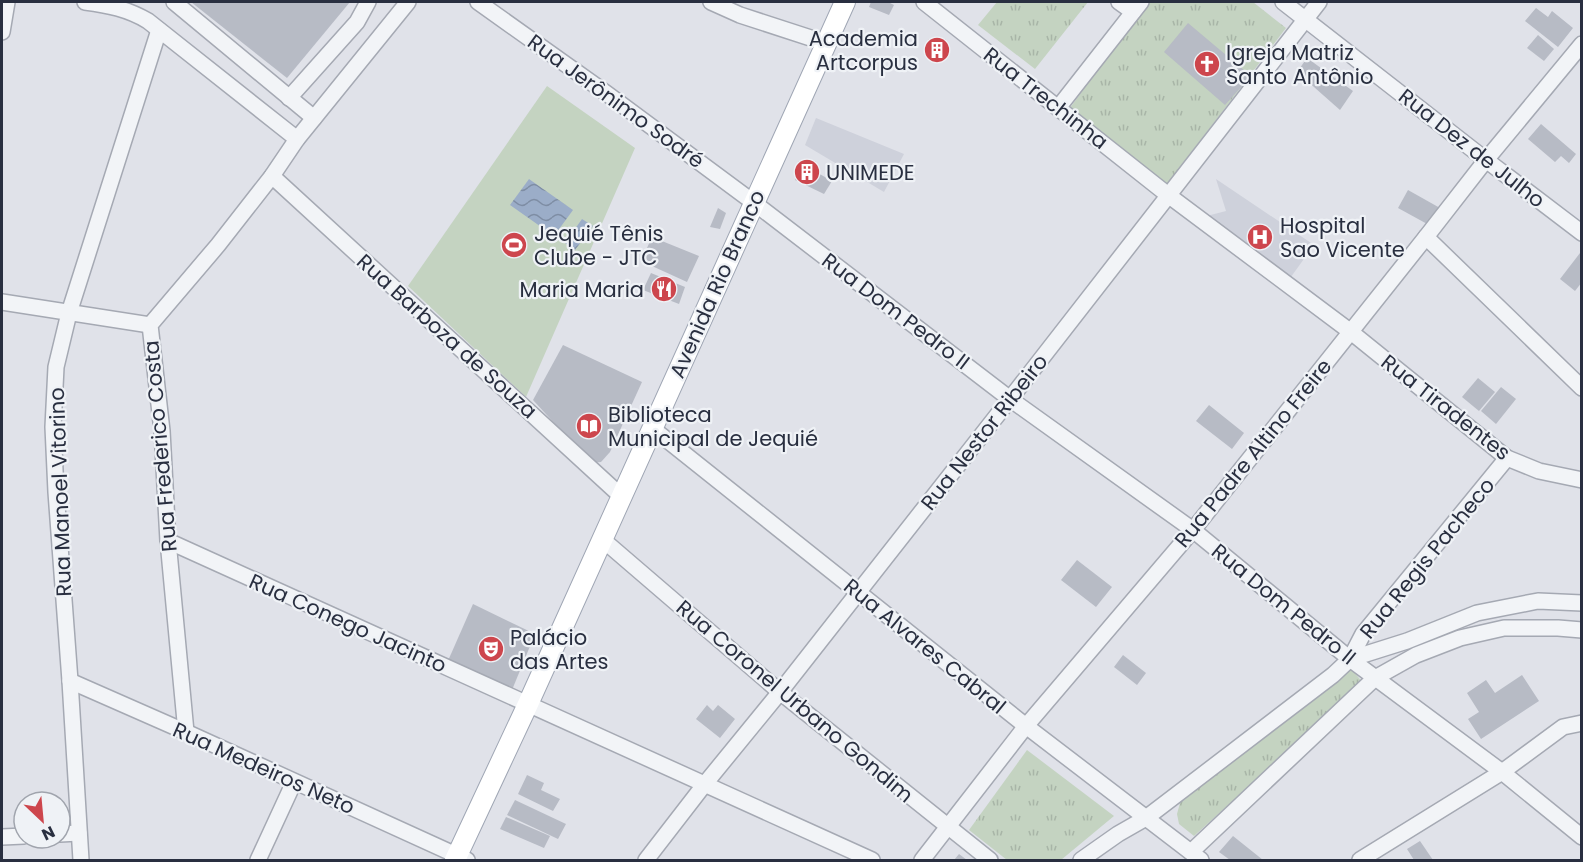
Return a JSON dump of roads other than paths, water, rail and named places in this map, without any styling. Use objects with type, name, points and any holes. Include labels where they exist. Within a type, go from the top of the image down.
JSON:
[{"type":"main road","name":"Avenida Rio Branco","points":[[460,859],[753,202],[845,2]]},
{"type":"street","points":[[2,33],[7,2]]},
{"type":"street","points":[[85,2],[117,7],[148,21],[297,139]]},
{"type":"street","points":[[174,2],[314,118]]},
{"type":"street","points":[[289,98],[357,22],[368,2]]},
{"type":"street","name":"Rua Frederico Costa","points":[[186,732],[168,541],[162,431],[150,325],[218,245],[272,176],[297,139],[408,2]]},
{"type":"street","name":"Rua Jerônimo Sodré","points":[[478,2],[753,202]]},
{"type":"street","points":[[711,2],[740,15],[826,43]]},
{"type":"street","name":"Rua Trechinha","points":[[924,2],[1168,195],[1351,332]]},
{"type":"street","points":[[1058,108],[1137,7],[1119,2]]},
{"type":"street","name":"Rua Dez de Julho","points":[[1283,2],[1581,233]]},
{"type":"street","name":"Rua Nestor Ribeiro","points":[[646,861],[1319,2]]},
{"type":"street","name":"Rua Manoel Vitorino","points":[[81,861],[53,427],[56,367],[69,313],[159,30]]},
{"type":"street","name":"Rua Padre Altino Freire","points":[[922,861],[1026,726],[1193,530],[1486,160],[1581,44]]},
{"type":"street","name":"Rua Barboza de Souza","points":[[272,176],[621,496]]},
{"type":"street","name":"Rua Dom Pedro II","points":[[753,202],[1010,399],[1193,530],[1350,659],[1502,772],[1581,837]]},
{"type":"street","points":[[1426,237],[1581,388]]},
{"type":"street","points":[[2,302],[150,325]]},
{"type":"street","name":"Rua Tiradentes","points":[[1351,332],[1507,458],[1539,471],[1581,480]]},
{"type":"street","name":"Rua Alvares Cabral","points":[[652,428],[1026,726],[1196,856]]},
{"type":"street","name":"Rua Regis Pacheco","points":[[1350,659],[1363,634],[1507,458]]},
{"type":"street","name":"Rua Coronel Urbano Gondim","points":[[602,539],[780,692],[990,861]]},
{"type":"street","name":"Rua Conego Jacinto","points":[[168,541],[872,861]]},
{"type":"street","points":[[1082,861],[1118,834],[1146,818],[1333,675],[1350,659],[1477,613],[1538,602],[1581,603]]},
{"type":"street","points":[[1196,856],[1375,678],[1416,655],[1460,638],[1504,628],[1581,630]]},
{"type":"street","name":"Rua Medeiros Neto","points":[[70,681],[460,859]]},
{"type":"street","points":[[1360,861],[1502,772],[1563,727],[1581,723]]},
{"type":"street","points":[[258,861],[294,782]]},
{"type":"street","points":[[72,833],[79,833]]},
{"type":"water","points":[[529,179],[573,210],[554,236],[510,205]]},
{"type":"water","points":[[582,219],[593,226],[575,250],[565,243]]},
{"type":"place","name":"Academia Artcorpus","points":[[937,50]]},
{"type":"place","name":"Igreja Matriz Santo Antônio","points":[[1207,64]]},
{"type":"place","name":"UNIMEDE","points":[[807,172]]},
{"type":"place","name":"Hospital Sao Vicente","points":[[1260,237]]},
{"type":"place","name":"Jequié Tênis Clube - JTC","points":[[514,245]]},
{"type":"place","name":"Maria Maria","points":[[664,289]]},
{"type":"place","name":"Biblioteca Municipal de Jequié","points":[[589,426]]},
{"type":"place","name":"Palácio das Artes","points":[[491,649]]}]
